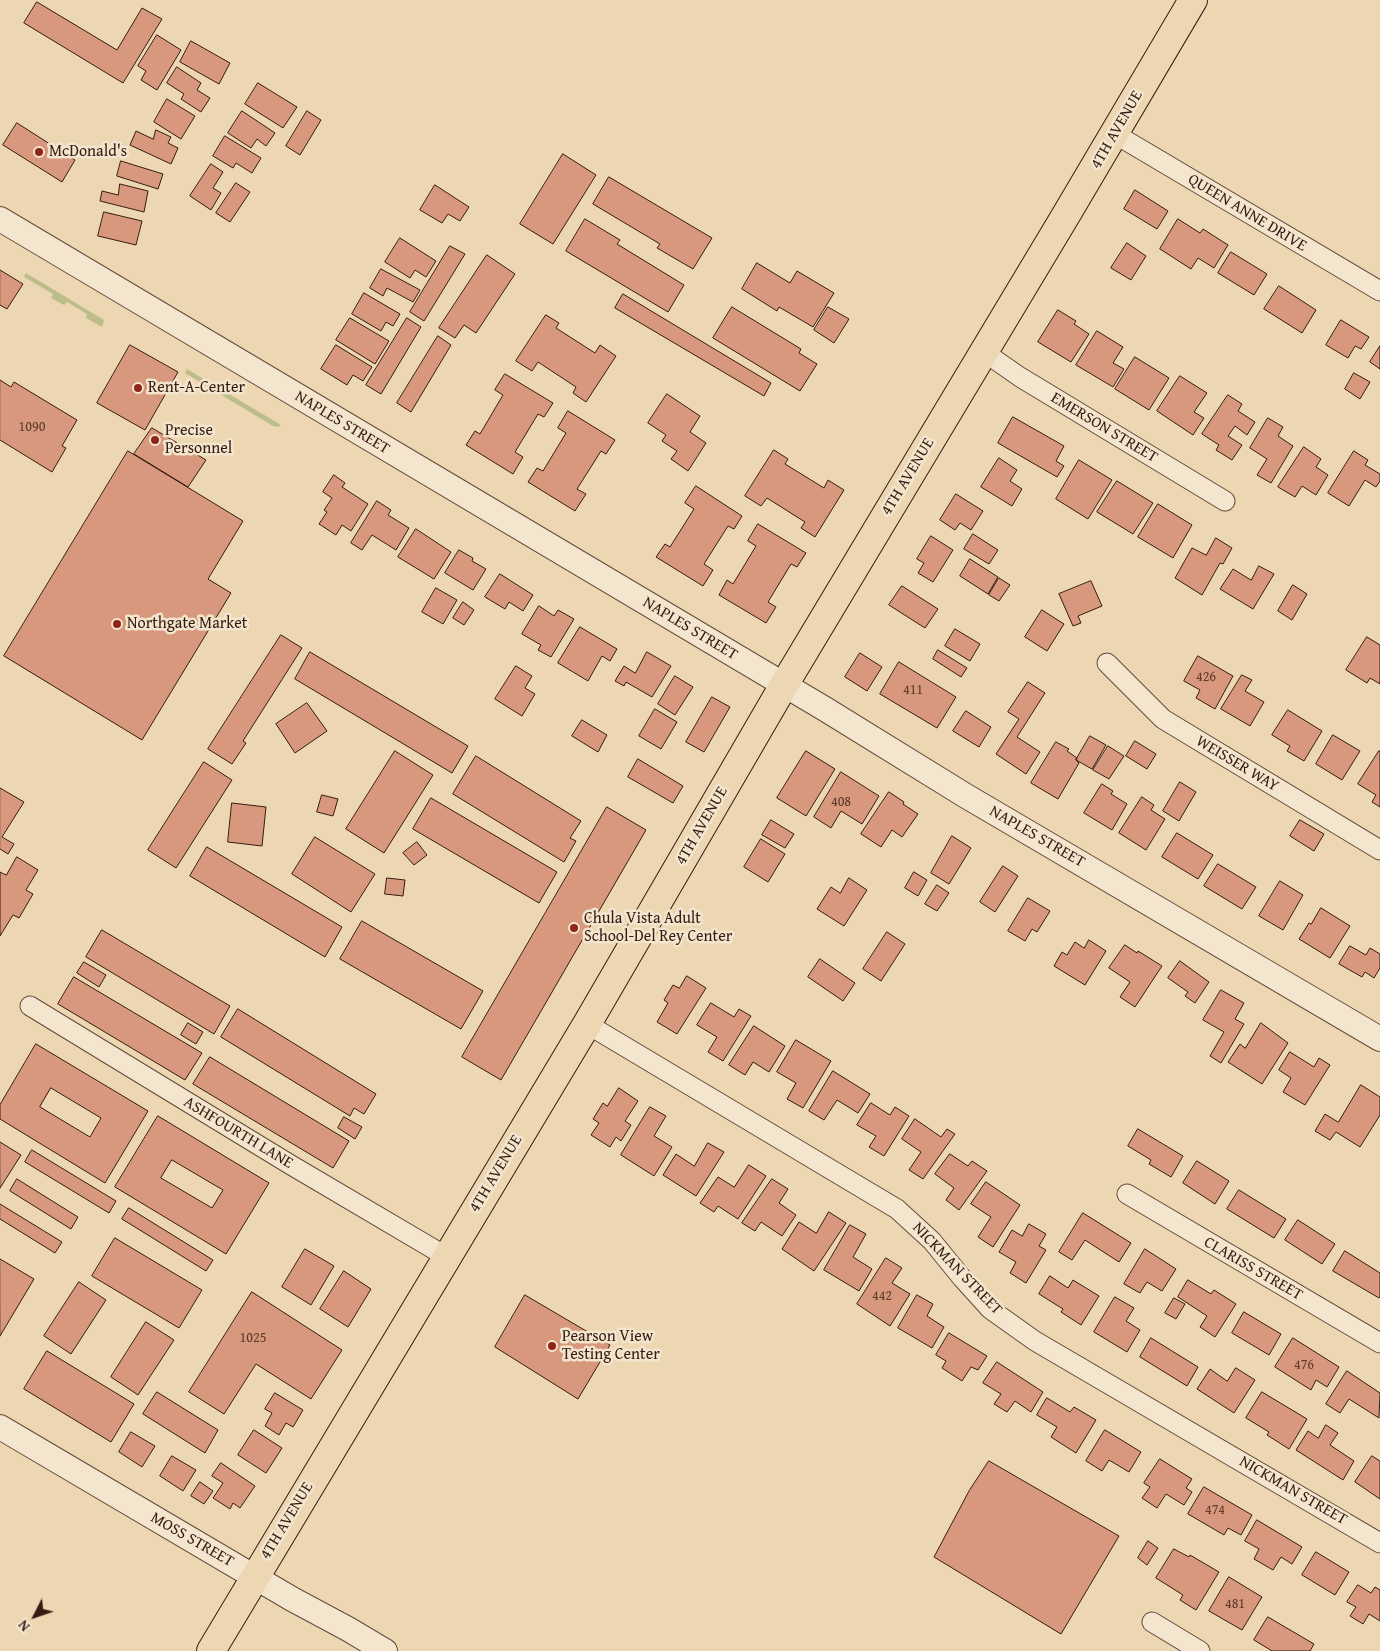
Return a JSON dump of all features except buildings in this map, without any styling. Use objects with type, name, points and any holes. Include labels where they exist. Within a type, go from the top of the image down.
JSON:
[{"type":"main road","name":"4TH AVENUE","points":[[211,1651],[254,1576],[587,1024],[784,685],[1115,134],[1192,0]]},
{"type":"street","name":"QUEEN ANNE DRIVE","points":[[1115,134],[1380,291]]},
{"type":"street","name":"NAPLES STREET","points":[[0,219],[784,685],[966,796],[1380,1039]]},
{"type":"street","name":"EMERSON STREET","points":[[984,352],[1020,377],[1225,501]]},
{"type":"street","name":"WEISSER WAY","points":[[1107,663],[1163,719],[1380,850]]},
{"type":"street","name":"ASHFOURTH LANE","points":[[30,1006],[291,1165],[447,1257]]},
{"type":"street","name":"NICKMAN STREET","points":[[587,1024],[897,1209],[932,1240],[990,1309],[1035,1341],[1380,1542]]},
{"type":"street","name":"CLARISS STREET","points":[[1127,1194],[1380,1342]]},
{"type":"street","name":"MOSS STREET","points":[[0,1427],[385,1651]]},
{"type":"street","points":[[1152,1622],[1200,1651]]},
{"type":"green space","points":[[26,273],[104,320],[102,327],[86,318],[87,314],[67,302],[64,305],[51,298],[53,294],[24,277]]},
{"type":"green space","points":[[187,369],[281,425],[278,427],[273,426],[185,373]]},
{"type":"place","name":"McDonald's","points":[[39,152]]},
{"type":"place","name":"Rent-A-Center","points":[[138,388]]},
{"type":"place","name":"Precise Personnel","points":[[155,440]]},
{"type":"place","name":"Northgate Market","points":[[117,624]]},
{"type":"place","name":"Chula Vista Adult School-Del Rey Center","points":[[574,928]]},
{"type":"place","name":"Pearson View Testing Center","points":[[552,1346]]}]
